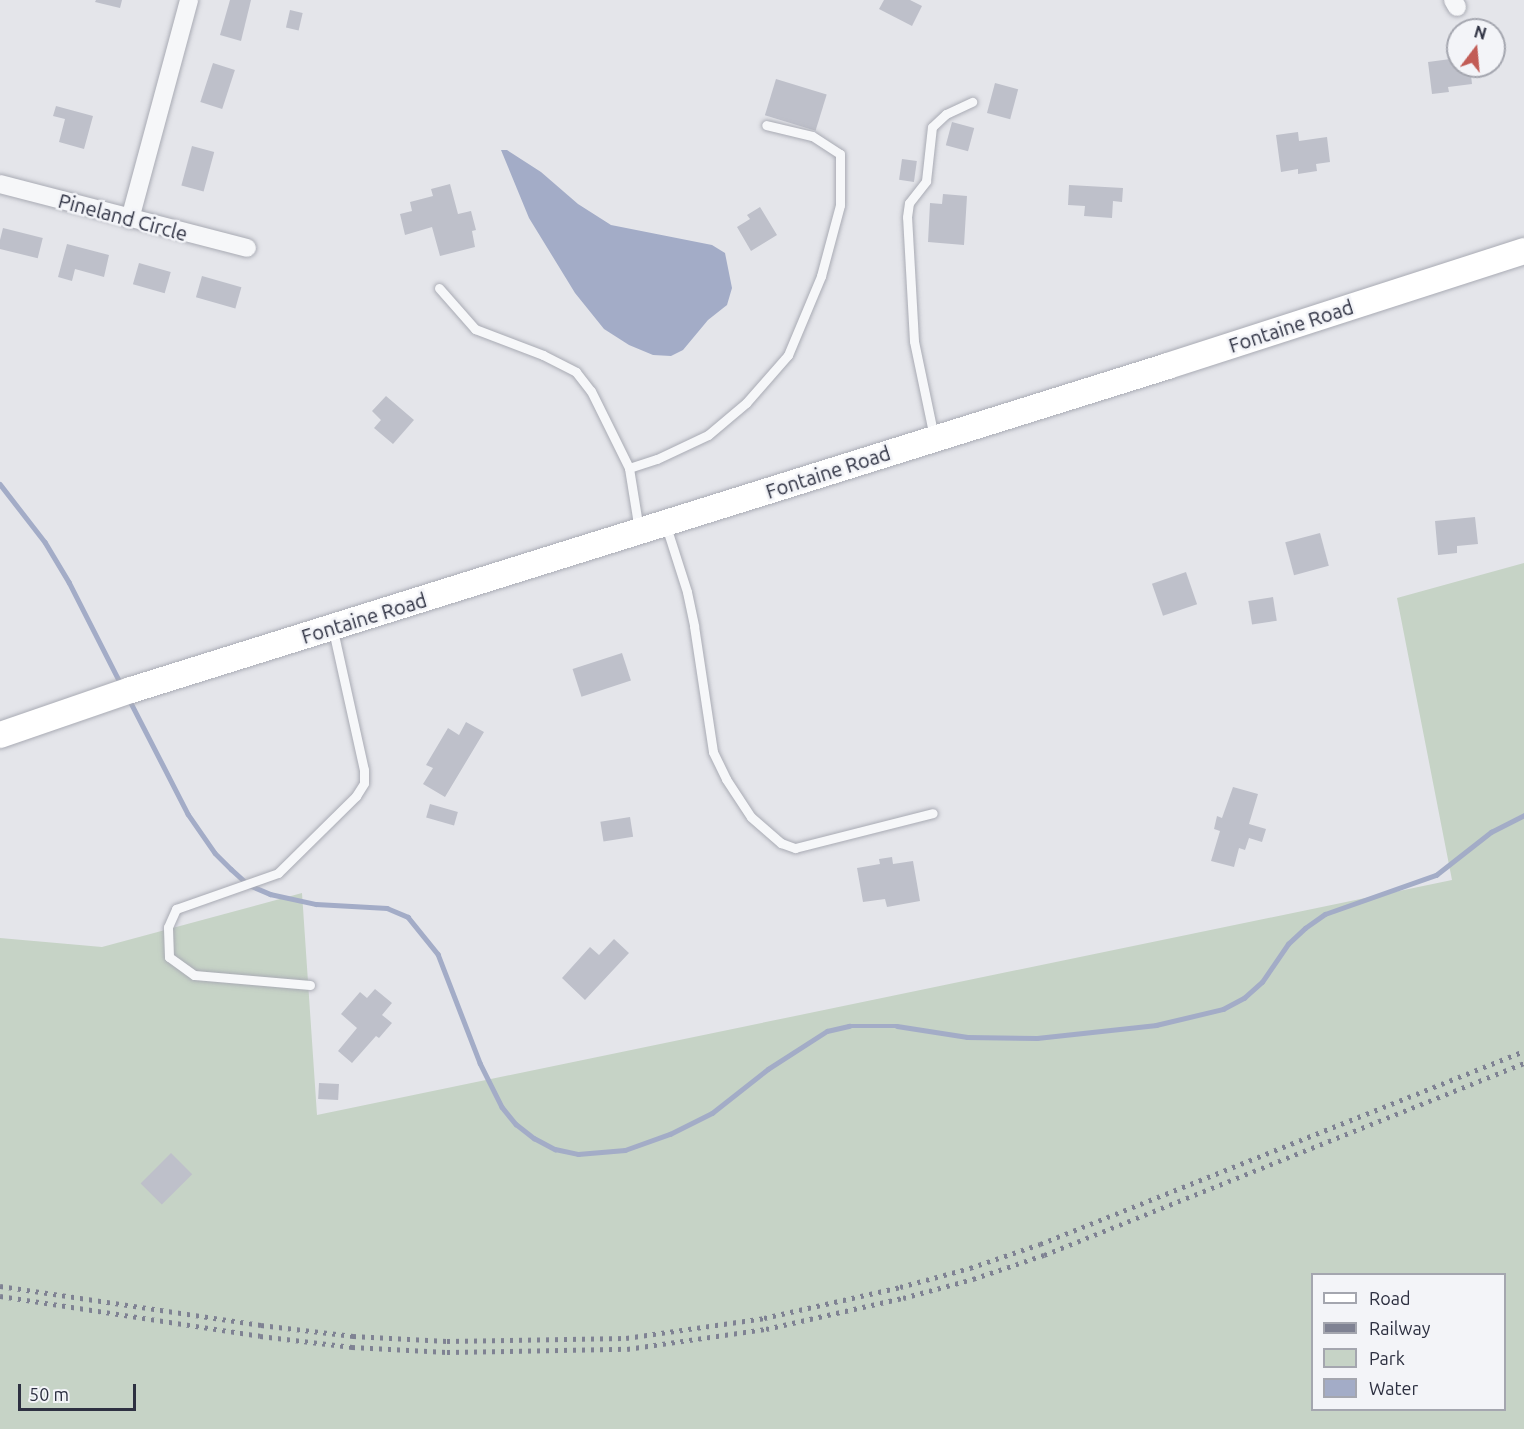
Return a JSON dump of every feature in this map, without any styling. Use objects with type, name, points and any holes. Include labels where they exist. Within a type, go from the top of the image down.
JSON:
[{"type":"main road","name":"Fontaine Road","points":[[0,735],[131,690],[666,524],[1524,251]]},
{"type":"street","points":[[130,219],[189,0]]},
{"type":"street","name":"Pineland Circle","points":[[0,184],[247,248]]},
{"type":"lane","points":[[934,439],[914,341],[907,217],[909,203],[926,182],[932,127],[946,114],[972,102]]},
{"type":"lane","points":[[629,468],[657,459],[708,435],[746,403],[788,355],[817,286],[840,205],[840,154],[812,136],[766,125]]},
{"type":"lane","points":[[439,288],[475,329],[543,355],[576,372],[591,391],[629,468],[639,532]]},
{"type":"lane","points":[[666,524],[687,592],[713,752],[726,779],[752,817],[781,843],[795,848],[933,813]]},
{"type":"lane","points":[[310,985],[194,975],[169,957],[168,927],[176,909],[278,873],[357,796],[364,783],[364,770],[332,627]]},
{"type":"green space","points":[[1524,563],[1524,1429],[0,1429],[0,938],[102,947],[302,893],[317,1115],[1452,880],[1397,598]]},
{"type":"water","points":[[501,150],[507,150],[541,172],[578,204],[611,225],[712,245],[725,253],[732,288],[727,305],[708,320],[683,350],[671,356],[653,355],[629,345],[604,329],[575,293],[529,218]]},
{"type":"building","points":[[96,0],[122,0],[120,8],[95,2]]},
{"type":"building","points":[[230,0],[251,0],[241,41],[220,35]]},
{"type":"building","points":[[884,0],[910,0],[922,6],[912,26],[879,9]]},
{"type":"building","points":[[290,10],[303,13],[299,30],[286,28]]},
{"type":"building","points":[[1446,60],[1446,78],[1471,78],[1472,84],[1448,87],[1449,92],[1432,94],[1428,62]]},
{"type":"building","points":[[213,63],[235,70],[222,109],[200,102]]},
{"type":"building","points":[[776,79],[827,94],[816,131],[765,115]]},
{"type":"building","points":[[995,83],[1018,89],[1010,119],[987,113]]},
{"type":"building","points":[[56,106],[93,116],[84,149],[59,142],[65,119],[53,116]]},
{"type":"building","points":[[952,122],[974,128],[968,151],[946,145]]},
{"type":"building","points":[[1298,132],[1299,141],[1327,137],[1330,162],[1316,164],[1317,171],[1298,174],[1298,169],[1281,172],[1276,135]]},
{"type":"building","points":[[192,146],[214,152],[204,192],[181,186]]},
{"type":"building","points":[[902,159],[917,161],[914,182],[899,180]]},
{"type":"building","points":[[450,184],[458,214],[471,211],[476,230],[472,231],[475,247],[440,256],[432,227],[405,235],[400,214],[412,211],[410,202],[433,196],[431,189]]},
{"type":"building","points":[[1069,185],[1123,188],[1122,202],[1113,201],[1112,218],[1084,216],[1085,206],[1068,205]]},
{"type":"building","points":[[943,194],[967,196],[964,245],[928,242],[930,203],[942,204]]},
{"type":"building","points":[[760,207],[777,235],[751,251],[737,227],[750,219],[747,215]]},
{"type":"building","points":[[3,228],[43,238],[38,258],[0,249]]},
{"type":"building","points":[[67,244],[109,255],[104,277],[75,269],[72,281],[58,277]]},
{"type":"building","points":[[139,263],[171,272],[165,293],[133,284]]},
{"type":"building","points":[[202,276],[241,287],[235,308],[196,297]]},
{"type":"building","points":[[386,396],[414,420],[393,444],[374,428],[381,420],[372,411]]},
{"type":"building","points":[[1475,517],[1478,544],[1457,546],[1457,553],[1438,555],[1435,521]]},
{"type":"building","points":[[1320,533],[1329,566],[1294,575],[1285,542]]},
{"type":"building","points":[[1186,572],[1197,604],[1163,616],[1152,584]]},
{"type":"building","points":[[1273,597],[1277,621],[1252,625],[1248,601]]},
{"type":"building","points":[[622,653],[631,681],[582,697],[573,669]]},
{"type":"building","points":[[466,722],[484,732],[445,797],[423,784],[433,768],[426,765],[448,728],[459,735]]},
{"type":"building","points":[[1233,787],[1258,794],[1249,824],[1266,829],[1262,842],[1249,838],[1245,850],[1239,848],[1234,867],[1211,861],[1220,831],[1214,829],[1217,816],[1222,818]]},
{"type":"building","points":[[430,804],[458,812],[454,825],[426,817]]},
{"type":"building","points":[[630,817],[633,837],[603,841],[600,822]]},
{"type":"building","points":[[892,857],[893,864],[913,861],[920,901],[887,907],[885,899],[863,902],[857,868],[880,864],[879,859]]},
{"type":"building","points":[[614,939],[629,953],[585,1000],[562,978],[590,947],[599,955]]},
{"type":"building","points":[[375,989],[392,1003],[382,1015],[392,1023],[379,1038],[376,1036],[352,1063],[338,1051],[357,1028],[341,1014],[360,992],[367,998]]},
{"type":"building","points":[[319,1083],[339,1084],[338,1100],[318,1099]]},
{"type":"building","points":[[171,1153],[192,1174],[162,1205],[141,1183]]},
{"type":"waterway","points":[[0,484],[45,542],[69,582],[122,686]]},
{"type":"waterway","points":[[129,699],[188,814],[215,853],[249,885],[270,894],[316,904],[387,908],[408,917],[438,954],[480,1063],[502,1107],[516,1124],[534,1138],[555,1149],[578,1154],[625,1150],[670,1134],[712,1113],[768,1069],[827,1031],[849,1026],[897,1026],[967,1037],[1037,1038],[1156,1025],[1223,1009],[1244,998],[1262,982],[1288,944],[1325,914],[1436,875],[1491,832],[1524,815]]},
{"type":"railway","points":[[0,1286],[261,1325],[353,1336],[447,1341],[626,1338],[764,1318],[900,1287],[970,1268],[1040,1244],[1524,1051]]},
{"type":"railway","points":[[0,1296],[260,1336],[352,1347],[447,1352],[627,1349],[766,1329],[903,1298],[973,1279],[1044,1255],[1524,1063]]}]
